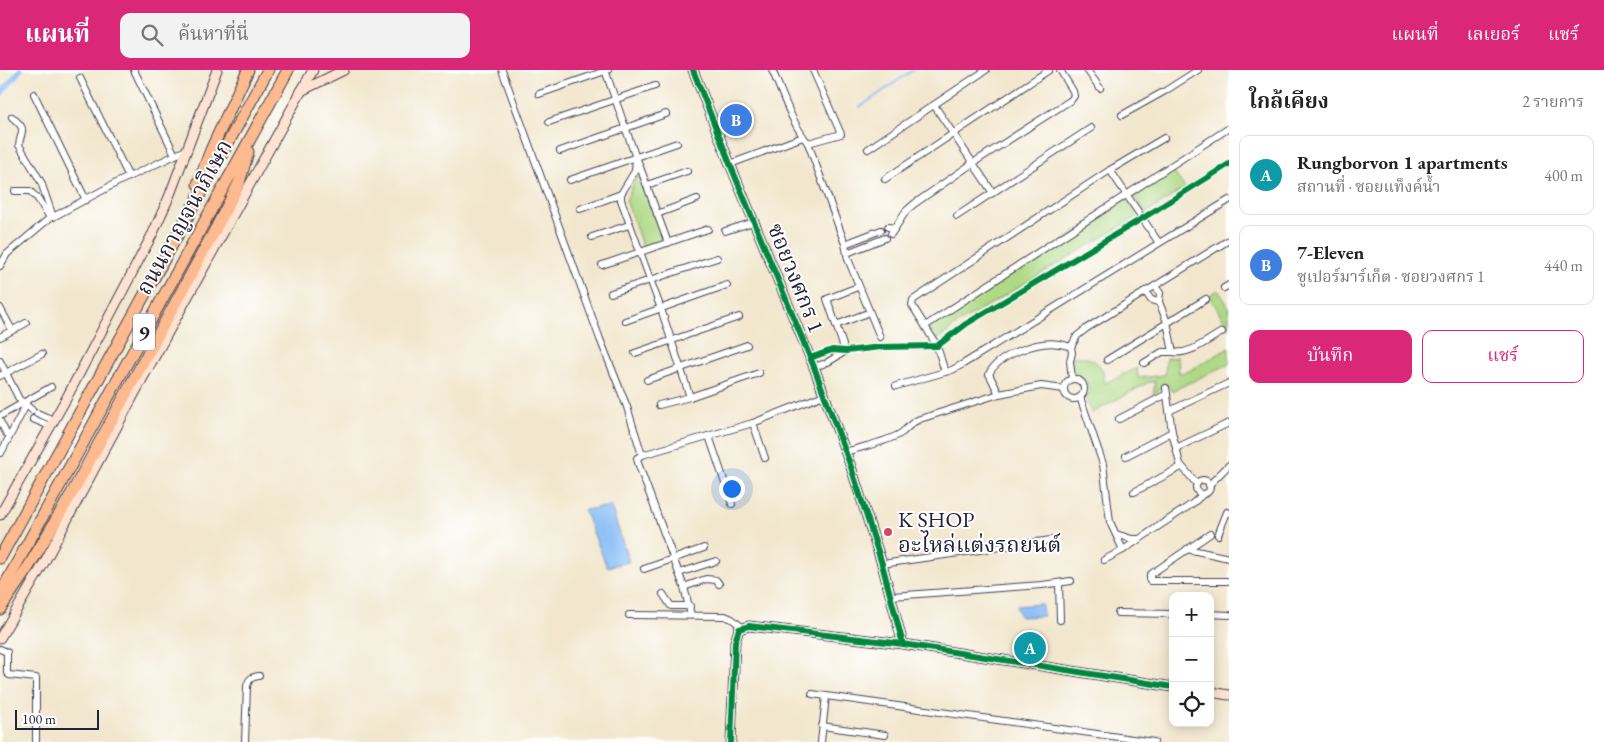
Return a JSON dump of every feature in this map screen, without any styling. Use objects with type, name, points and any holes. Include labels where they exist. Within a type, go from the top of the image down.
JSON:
[{"type":"highway","points":[[187,216],[210,150],[248,70]]},
{"type":"highway","name":"ถนนกาญจนาภิเษก","points":[[0,558],[268,70]]},
{"type":"highway","name":"ถนนกาญจนาภิเษก","points":[[0,594],[288,70]]},
{"type":"highway","points":[[0,609],[29,566],[72,493],[215,230],[239,183],[246,162],[250,140]]},
{"type":"highway","points":[[106,402],[144,359]]},
{"type":"street","points":[[134,70],[175,155]]},
{"type":"street","points":[[0,515],[52,423],[153,233],[169,197],[218,70]]},
{"type":"street","points":[[0,638],[44,563],[144,376],[313,70]]},
{"type":"street","points":[[301,91],[344,70]]},
{"type":"street","points":[[502,70],[600,339],[627,407],[642,455]]},
{"type":"street","points":[[539,94],[606,70],[625,128],[668,243]]},
{"type":"street","name":"ซอยวงศกร 1","points":[[693,70],[754,222],[819,363],[824,395],[882,564],[892,596],[903,644]]},
{"type":"street","points":[[772,70],[806,140],[845,244],[848,260],[880,338]]},
{"type":"street","points":[[730,164],[806,140],[840,134],[813,70]]},
{"type":"street","points":[[868,150],[986,70]]},
{"type":"street","points":[[885,179],[1049,70]]},
{"type":"street","points":[[848,253],[890,232],[911,207],[974,163],[1071,100],[1074,96],[1073,91],[1060,70]]},
{"type":"street","points":[[1088,70],[1100,88]]},
{"type":"street","points":[[1122,115],[1198,70]]},
{"type":"street","points":[[80,78],[129,177]]},
{"type":"street","points":[[549,122],[655,86]]},
{"type":"street","points":[[34,94],[86,200]]},
{"type":"street","points":[[934,105],[993,193]]},
{"type":"street","points":[[560,151],[666,114]]},
{"type":"street","points":[[12,117],[22,126],[23,134],[19,145],[41,182],[52,217]]},
{"type":"street","points":[[957,216],[1091,128]]},
{"type":"street","points":[[924,326],[1229,128]]},
{"type":"street","points":[[945,372],[937,346],[912,305],[913,300],[1110,170],[1164,138]]},
{"type":"street","points":[[570,180],[677,143]]},
{"type":"street","points":[[0,266],[7,254],[52,217],[186,150]]},
{"type":"street","points":[[636,158],[634,171],[621,194],[621,200],[690,397]]},
{"type":"street","points":[[819,363],[823,354],[832,350],[937,346],[966,324],[1229,164]]},
{"type":"street","points":[[1110,170],[1159,243]]},
{"type":"street","points":[[647,185],[687,171]]},
{"type":"street","points":[[15,191],[24,190],[34,194],[46,213],[52,217]]},
{"type":"street","points":[[580,209],[621,194]]},
{"type":"street","points":[[657,214],[697,199]]},
{"type":"street","points":[[896,386],[945,372],[964,364],[1229,200]]},
{"type":"street","points":[[725,231],[754,222]]},
{"type":"street","points":[[592,237],[629,225]]},
{"type":"street","points":[[602,265],[708,229]]},
{"type":"street","points":[[845,244],[881,230]]},
{"type":"street","points":[[1072,380],[1071,347],[1078,336],[1087,328],[1145,291],[1229,240]]},
{"type":"street","points":[[611,293],[717,258]]},
{"type":"street","points":[[625,320],[727,285]]},
{"type":"street","points":[[1154,286],[1160,293],[1159,302],[1167,322],[1173,352]]},
{"type":"street","points":[[844,351],[827,299],[855,288]]},
{"type":"street","points":[[1145,291],[1151,300],[1159,302]]},
{"type":"street","points":[[1107,360],[1206,299]]},
{"type":"street","points":[[0,308],[12,330]]},
{"type":"street","points":[[836,325],[866,314]]},
{"type":"street","points":[[635,353],[739,317]]},
{"type":"street","points":[[0,337],[26,323]]},
{"type":"street","points":[[1144,363],[1162,352],[1179,353],[1191,350],[1222,332]]},
{"type":"street","points":[[999,394],[989,374],[992,367],[1028,347],[1059,343],[1071,347]]},
{"type":"street","points":[[647,380],[747,345]]},
{"type":"street","points":[[819,363],[844,351]]},
{"type":"street","points":[[3,374],[42,354]]},
{"type":"street","points":[[0,362],[3,374],[22,405],[33,414],[52,423]]},
{"type":"street","points":[[659,405],[690,397],[759,373]]},
{"type":"street","points":[[1072,380],[1079,380],[1083,385],[1084,392],[1080,397],[1071,398],[1066,394],[1064,388],[1072,380]]},
{"type":"street","points":[[1169,411],[1229,383]]},
{"type":"street","points":[[845,452],[896,436],[912,422],[999,394],[1041,386],[1064,388]]},
{"type":"street","points":[[0,416],[51,387]]},
{"type":"street","points":[[1119,419],[1167,391],[1172,432],[1181,466],[1196,483],[1205,480],[1209,485]]},
{"type":"street","points":[[691,615],[684,587],[638,463],[638,458],[642,455],[753,422],[824,395]]},
{"type":"street","points":[[1080,397],[1103,464],[1110,522],[1123,550]]},
{"type":"street","points":[[1,453],[22,405]]},
{"type":"street","points":[[0,421],[6,433]]},
{"type":"street","points":[[753,422],[765,458]]},
{"type":"street","points":[[1176,448],[1229,423]]},
{"type":"street","points":[[1126,456],[1172,432]]},
{"type":"street","points":[[709,436],[732,504]]},
{"type":"street","points":[[1104,560],[1123,550],[1192,504],[1202,494],[1208,492],[1209,485],[1229,465]]},
{"type":"street","points":[[1134,492],[1181,466]]},
{"type":"street","points":[[1198,482],[1195,486],[1196,490],[1202,494]]},
{"type":"street","points":[[1218,534],[1227,512],[1229,513]]},
{"type":"street","points":[[1116,534],[1139,539]]},
{"type":"street","points":[[1210,534],[1150,575],[1150,580],[1229,581]]},
{"type":"street","points":[[882,564],[1051,540]]},
{"type":"street","points":[[644,569],[704,548]]},
{"type":"street","points":[[1187,549],[1229,558]]},
{"type":"street","points":[[679,573],[716,561]]},
{"type":"street","points":[[684,587],[706,579],[716,580],[719,584]]},
{"type":"street","points":[[892,596],[1071,581]]},
{"type":"street","points":[[1059,583],[1060,620]]},
{"type":"street","points":[[663,594],[671,606],[690,606]]},
{"type":"street","points":[[1118,613],[1169,614]]},
{"type":"street","points":[[1214,614],[1229,614]]},
{"type":"street","points":[[629,615],[725,616],[742,627]]},
{"type":"street","points":[[731,742],[735,642],[739,630],[742,627],[749,626],[903,644],[1169,685]]},
{"type":"street","points":[[0,649],[7,652],[7,672],[9,675],[36,678],[36,742]]},
{"type":"street","points":[[245,742],[248,681],[259,676]]},
{"type":"street","points":[[1214,693],[1229,695]]},
{"type":"street","points":[[812,694],[1154,742]]},
{"type":"street","points":[[821,742],[826,696]]},
{"type":"street","points":[[822,726],[886,735]]},
{"type":"green space","points":[[1172,170],[1185,188],[1146,213],[1133,195]]},
{"type":"green space","points":[[640,177],[664,241],[643,248],[626,200],[636,178]]},
{"type":"green space","points":[[1126,199],[1138,216],[962,321],[937,340],[927,327],[1039,257]]},
{"type":"green space","points":[[1218,290],[1229,307],[1229,328],[1209,296]]},
{"type":"green space","points":[[1229,348],[1229,364],[1172,391],[1168,386],[1160,389],[1153,395],[1155,382],[1149,382],[1092,413],[1086,400],[1089,390],[1085,380],[1070,377],[1069,357],[1083,357],[1096,362],[1102,370],[1105,383],[1137,368],[1138,378],[1165,375],[1166,358],[1178,357],[1179,373],[1187,372]]},
{"type":"water","points":[[611,506],[629,562],[607,567],[584,510]]},
{"type":"water","points":[[1042,604],[1043,616],[1020,617],[1016,606]]},
{"type":"waterway","points":[[0,95],[20,70]]},
{"type":"waterway","points":[[860,107],[913,70]]},
{"type":"cycle path","points":[[693,70],[814,367],[851,467],[882,564],[903,644]]},
{"type":"cycle path","points":[[810,358],[832,350],[846,351],[881,347],[937,346],[966,324],[1229,164]]},
{"type":"cycle path","points":[[731,742],[735,642],[739,629],[749,626],[903,644],[1169,686]]},
{"type":"place","name":"7-Eleven","points":[[736,120]]},
{"type":"place","name":"K SHOP อะไหล่แต่งรถยนต์","points":[[888,532]]},
{"type":"place","name":"Rungborvon 1 apartments","points":[[1030,648]]}]
